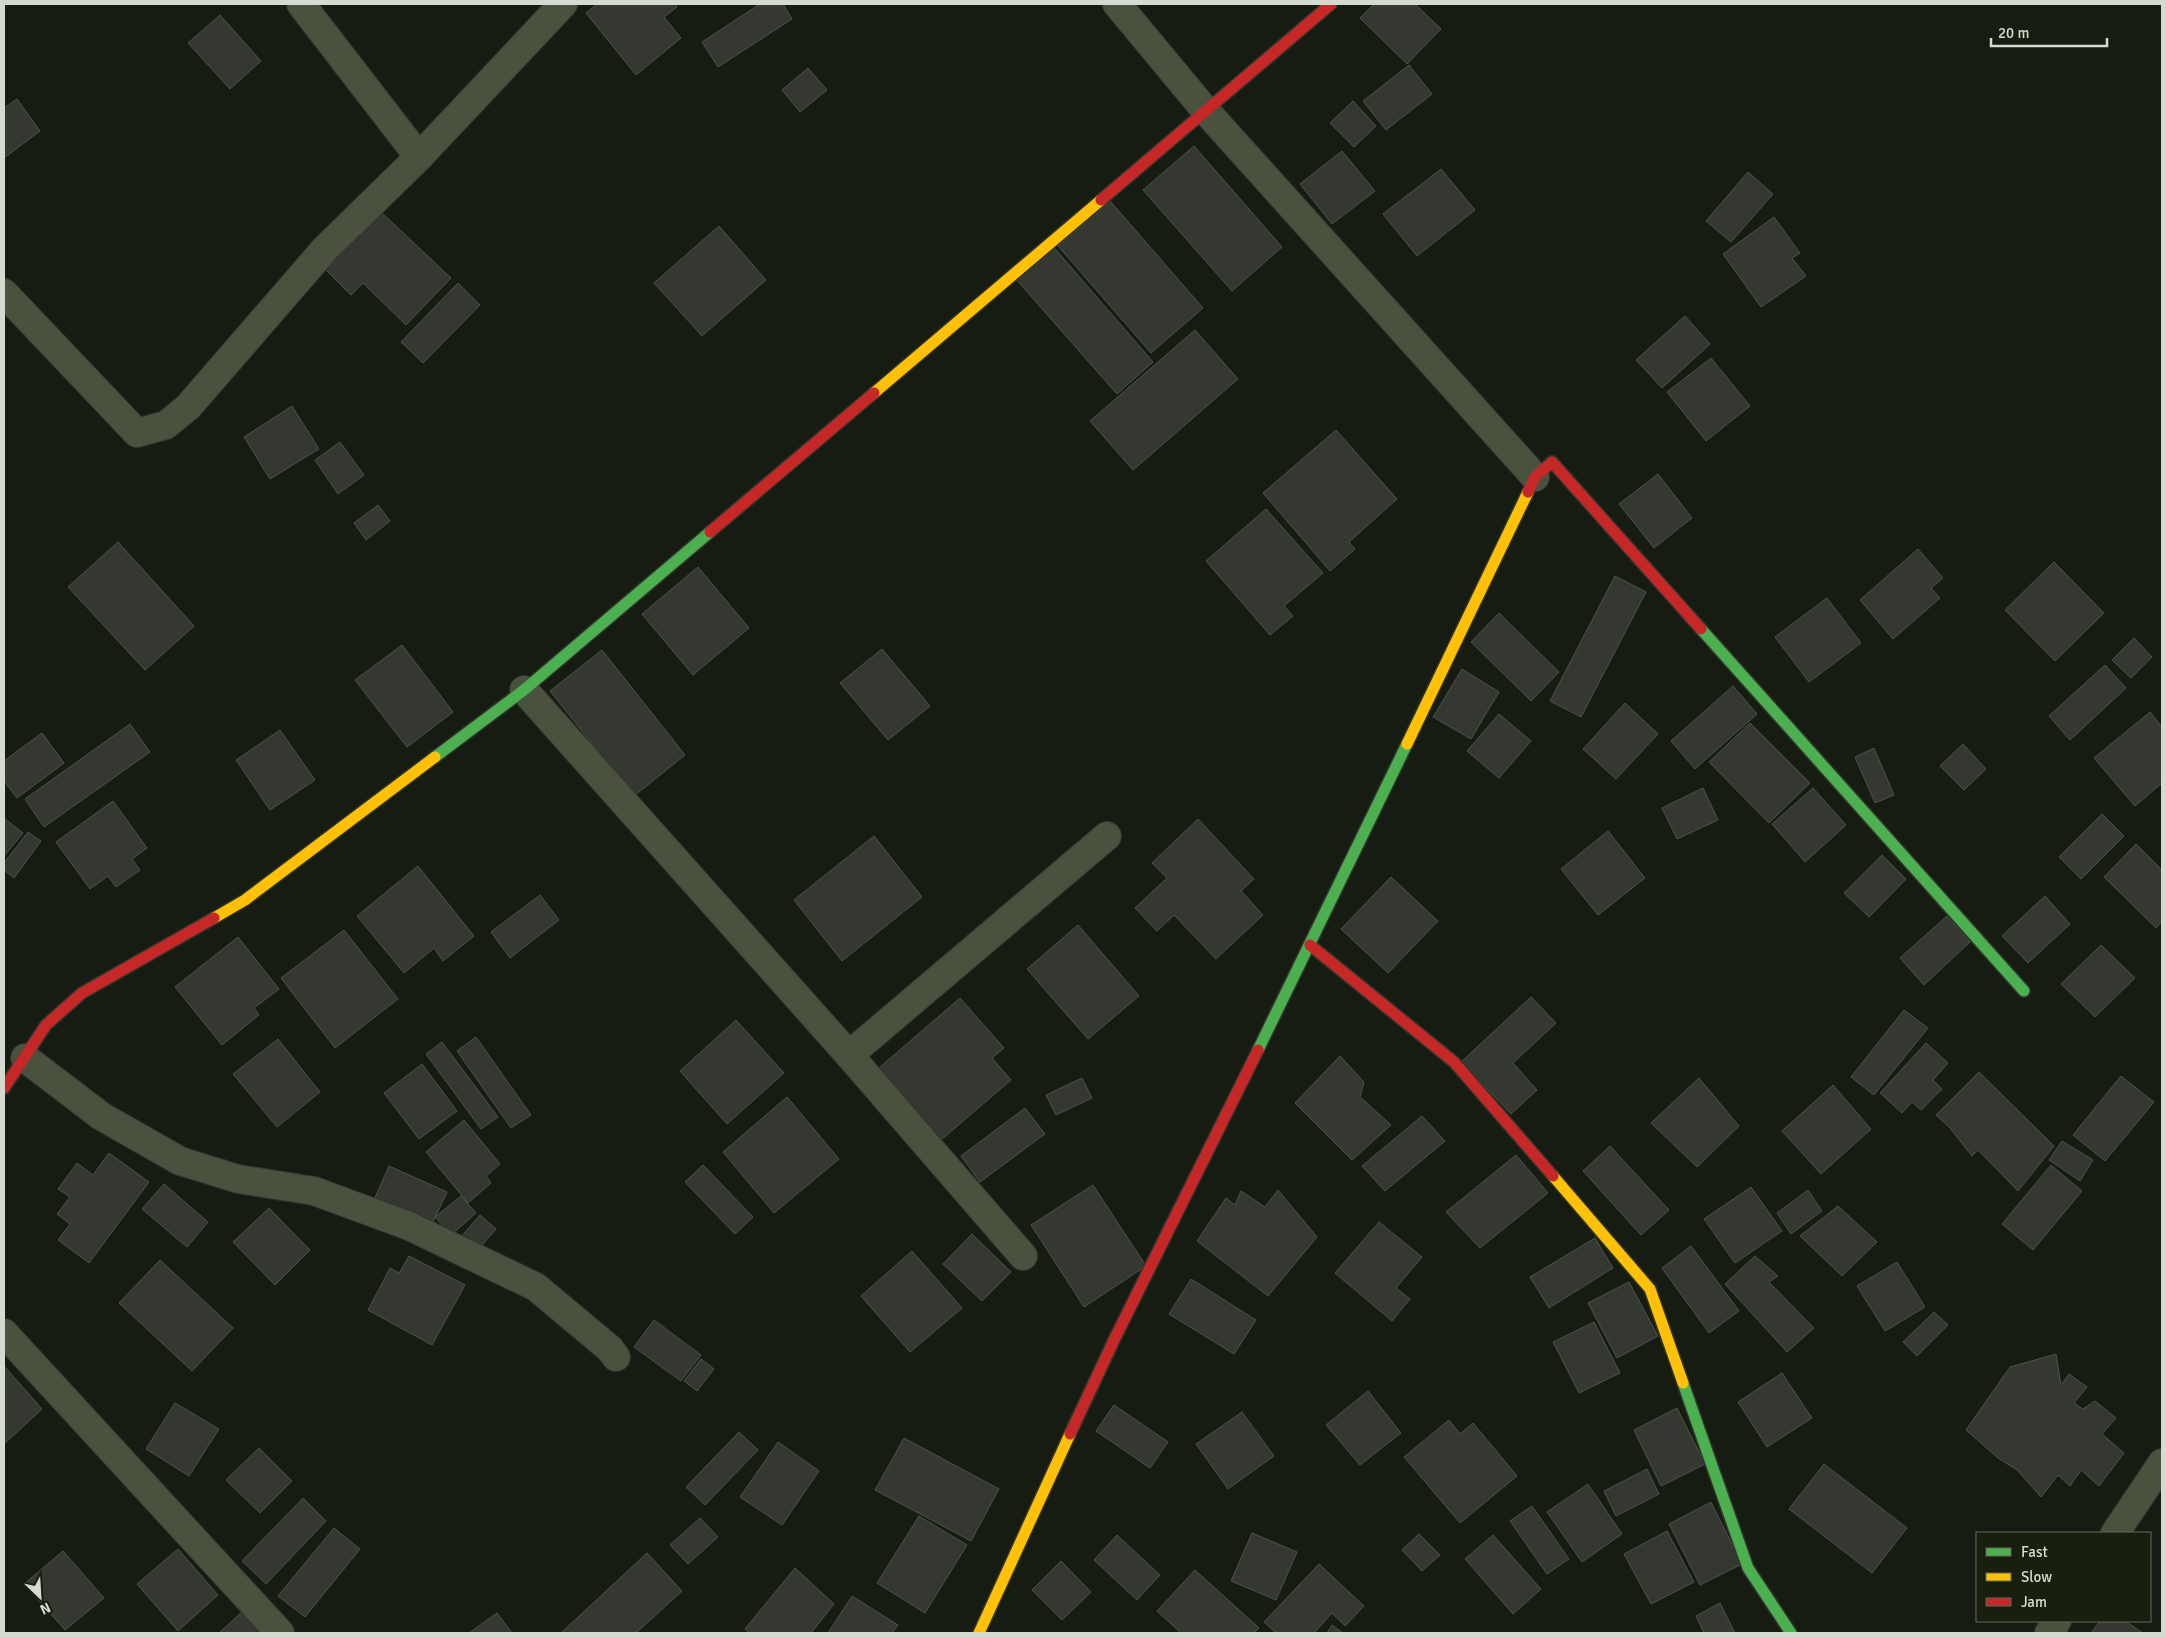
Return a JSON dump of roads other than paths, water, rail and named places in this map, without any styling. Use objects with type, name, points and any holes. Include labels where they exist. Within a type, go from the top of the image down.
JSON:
[{"type":"street","points":[[301,4],[419,157]]},
{"type":"street","points":[[4,294],[137,432],[166,425],[188,407],[324,250],[419,157],[563,4]]},
{"type":"street","points":[[1117,4],[1205,110],[1535,477]]},
{"type":"street","points":[[4,1088],[46,1025],[82,993],[245,900],[524,690],[1331,4]]},
{"type":"street","points":[[979,1633],[1114,1340],[1310,945],[1535,477],[1552,462],[2024,991]]},
{"type":"street","points":[[524,690],[849,1055],[1023,1256]]},
{"type":"street","points":[[849,1055],[1107,836]]},
{"type":"street","points":[[1310,945],[1454,1062],[1650,1289],[1748,1568],[1791,1633]]},
{"type":"street","points":[[24,1058],[101,1116],[180,1161],[238,1179],[314,1191],[409,1226],[536,1287],[610,1349],[616,1357]]},
{"type":"street","points":[[4,1333],[280,1633]]},
{"type":"street","points":[[2117,1532],[2162,1463]]},
{"type":"street","points":[[2049,1633],[2056,1622]]}]
